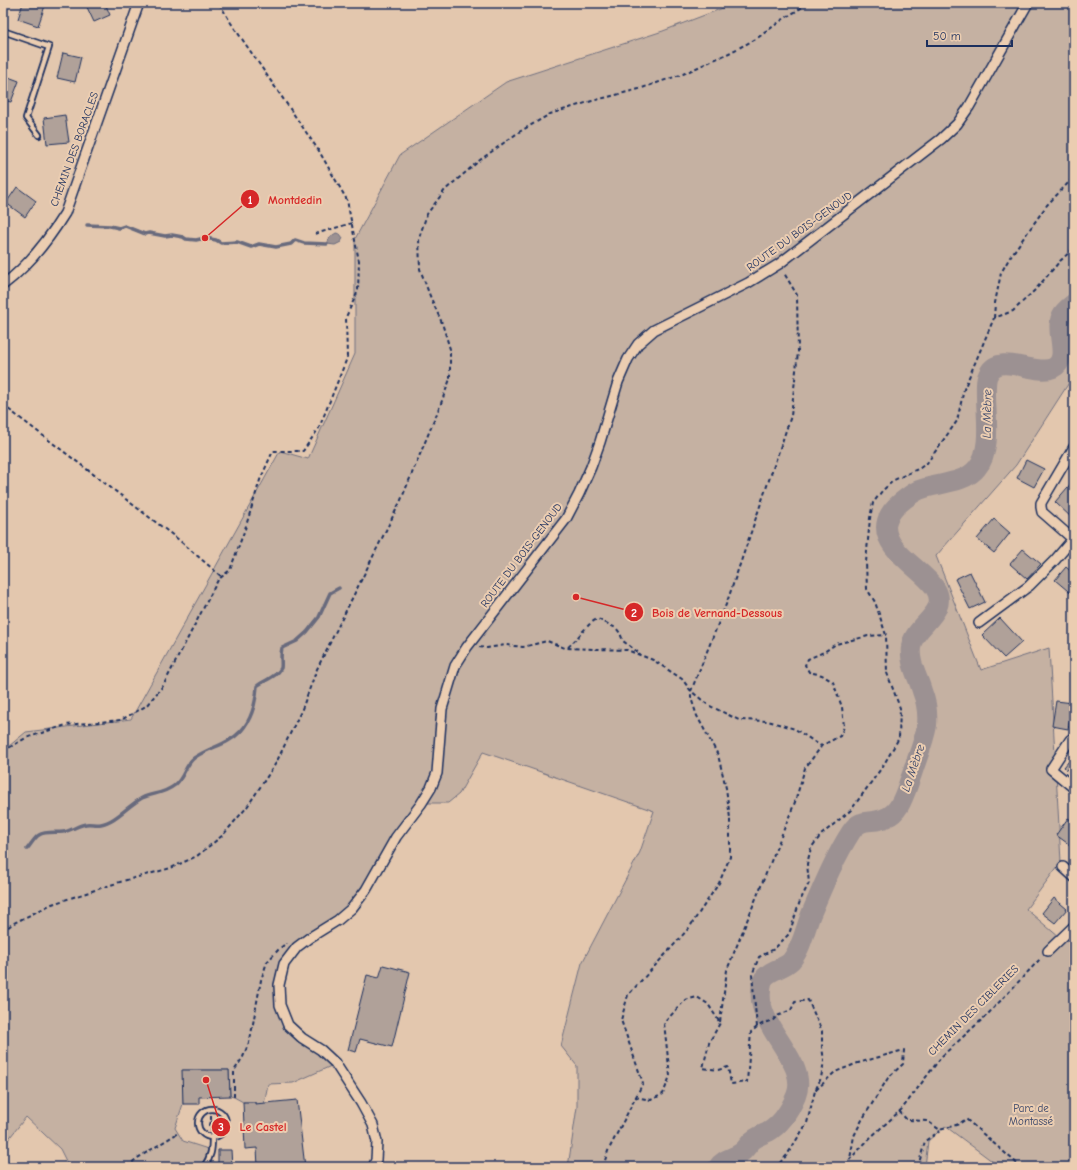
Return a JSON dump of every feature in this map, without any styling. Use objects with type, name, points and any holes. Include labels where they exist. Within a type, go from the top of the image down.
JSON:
[{"type":"street","name":"CHEMIN DES BORACLES","points":[[3,285],[36,253],[53,232],[65,212],[139,3]]},
{"type":"street","name":"ROUTE DU BOIS-GENOUD","points":[[373,1167],[376,1160],[377,1142],[373,1125],[361,1103],[335,1063],[321,1050],[302,1038],[288,1025],[280,1005],[279,984],[284,964],[297,947],[308,938],[338,920],[352,908],[366,890],[396,837],[431,788],[437,773],[442,709],[455,666],[467,647],[566,519],[591,467],[618,382],[628,359],[638,344],[654,330],[748,283],[778,264],[941,140],[957,124],[969,107],[1028,3]]},
{"type":"street","points":[[979,623],[1029,586],[1055,560],[1073,539],[1042,512],[1041,507],[1074,447]]},
{"type":"street","points":[[1074,737],[1070,740],[1051,769],[1074,788]]},
{"type":"street","points":[[1062,867],[1074,877]]},
{"type":"street","points":[[1048,951],[1074,926]]},
{"type":"lane","points":[[3,31],[49,47],[26,118],[39,136]]},
{"type":"lane","points":[[211,1109],[220,1111],[225,1117],[226,1126],[220,1135],[212,1138],[203,1135],[198,1128],[200,1115],[211,1109]]},
{"type":"lane","points":[[204,1167],[212,1150],[212,1138]]},
{"type":"path","points":[[3,751],[26,738],[66,725],[121,720],[146,706],[163,686],[218,580],[230,570],[245,530],[260,480],[273,451],[303,451],[319,428],[347,358],[346,317],[358,291],[359,261],[347,200],[319,152],[219,3]]},
{"type":"path","points":[[3,932],[12,924],[52,904],[123,881],[171,868],[196,856],[223,835],[246,807],[276,763],[302,709],[317,669],[401,500],[450,379],[450,349],[442,323],[420,268],[419,238],[427,214],[445,190],[480,160],[519,132],[550,114],[639,89],[683,74],[730,54],[756,39],[809,3]]},
{"type":"path","points":[[757,1027],[752,975],[759,957],[774,949],[789,934],[800,900],[808,883],[808,864],[811,848],[821,835],[851,810],[883,766],[899,738],[900,708],[887,673],[886,635],[875,602],[867,589],[867,541],[873,503],[882,491],[894,480],[920,468],[927,463],[957,421],[964,389],[994,318],[995,303],[1001,273],[1010,256],[1048,204],[1074,176]]},
{"type":"path","points":[[315,234],[352,223]]},
{"type":"path","points":[[994,318],[1013,311],[1036,290],[1060,261],[1074,248]]},
{"type":"path","points":[[603,1167],[608,1151],[643,1083],[621,1020],[628,994],[689,928],[719,883],[730,857],[730,818],[726,788],[718,755],[696,716],[691,698],[691,691],[727,602],[791,416],[798,352],[797,295],[778,264]]},
{"type":"path","points":[[3,405],[179,540],[222,576]]},
{"type":"path","points":[[567,648],[590,623],[598,619],[616,628],[623,641],[642,656]]},
{"type":"path","points":[[776,1167],[787,1155],[807,1123],[815,1091],[821,1078],[824,1061],[822,1031],[808,1000],[795,1002],[791,1010],[777,1016],[773,1020],[764,1023],[751,1032],[747,1082],[731,1084],[728,1067],[718,1070],[703,1068],[708,1043],[720,1023],[727,970],[795,802],[804,768],[821,746],[840,736],[844,727],[842,707],[833,682],[822,675],[809,672],[805,665],[808,659],[824,652],[836,644],[868,636],[886,635]]},
{"type":"path","points":[[467,647],[523,647],[547,641],[567,648],[627,650],[654,660],[682,679],[691,691],[708,705],[739,720],[768,721],[795,729],[821,746]]},
{"type":"path","points":[[234,1097],[234,1071],[243,1057],[250,1040],[261,980],[267,962],[290,940]]},
{"type":"path","name":"CHEMIN DES CIBLERIES","points":[[847,1167],[850,1159],[870,1137],[900,1111],[942,1056],[987,1015],[1048,951]]},
{"type":"path","points":[[635,1097],[651,1100],[663,1094],[670,1076],[664,1023],[685,1000],[697,996],[708,1004],[720,1023]]},
{"type":"path","points":[[815,1091],[835,1072],[858,1063],[904,1050],[903,1064],[888,1078],[854,1136],[850,1159]]},
{"type":"path","points":[[211,1109],[212,1121],[209,1124],[211,1126],[212,1138]]},
{"type":"path","points":[[900,1111],[907,1120],[927,1121],[940,1130]]},
{"type":"path","points":[[918,1167],[925,1141],[940,1130],[959,1124],[966,1119],[1021,1167]]},
{"type":"path","points":[[127,1167],[136,1159],[178,1133]]},
{"type":"green space","name":"Parc de Montassé","points":[[736,3],[1074,3],[1074,375],[1016,465],[936,556],[981,670],[1049,648],[1061,862],[1026,909],[1059,937],[1074,927],[1074,1167],[1000,1167],[945,1126],[928,1141],[925,1167],[568,1167],[577,1107],[577,1066],[561,1046],[582,963],[640,852],[654,811],[483,752],[459,794],[448,803],[416,803],[363,888],[349,905],[335,917],[294,944],[280,962],[274,984],[276,1005],[285,1027],[298,1040],[314,1051],[331,1066],[293,1083],[268,1084],[264,1104],[243,1102],[230,1096],[229,1070],[183,1070],[183,1104],[175,1128],[183,1141],[208,1149],[200,1167],[69,1167],[60,1149],[26,1117],[3,1146],[3,751],[26,732],[131,719],[280,451],[308,459],[355,354],[355,239],[400,155],[506,82],[663,31]]},
{"type":"shaded area","points":[[336,233],[340,234],[343,238],[341,242],[335,245],[327,244],[330,237]]},
{"type":"building","points":[[23,3],[46,3],[38,26],[18,19]]},
{"type":"building","points":[[85,3],[105,3],[110,15],[94,22]]},
{"type":"building","points":[[63,53],[81,57],[75,82],[57,78]]},
{"type":"building","points":[[3,75],[19,81],[11,102],[3,100]]},
{"type":"building","points":[[65,115],[69,142],[47,144],[44,118]]},
{"type":"building","points":[[17,187],[36,201],[25,217],[6,203]]},
{"type":"building","points":[[1026,460],[1044,469],[1034,487],[1017,478]]},
{"type":"building","points":[[1074,480],[1074,520],[1055,502]]},
{"type":"building","points":[[994,519],[1010,533],[994,553],[977,539]]},
{"type":"building","points":[[1023,549],[1041,564],[1027,579],[1010,564]]},
{"type":"building","points":[[1066,567],[1074,574],[1074,596],[1055,580]]},
{"type":"building","points":[[970,572],[985,602],[970,609],[955,579]]},
{"type":"building","points":[[1000,618],[1022,642],[1004,658],[982,635]]},
{"type":"building","points":[[1056,701],[1073,703],[1068,729],[1052,726]]},
{"type":"building","points":[[1074,755],[1074,776],[1064,767]]},
{"type":"building","points":[[1068,818],[1074,822],[1074,848],[1056,835]]},
{"type":"building","points":[[1054,898],[1067,909],[1055,923],[1042,913]]},
{"type":"building","points":[[383,965],[410,972],[392,1047],[360,1039],[356,1052],[348,1050],[367,975],[379,978]]},
{"type":"building","points":[[182,1070],[229,1070],[230,1096],[199,1097],[199,1104],[183,1104]]},
{"type":"building","points":[[297,1100],[305,1167],[258,1167],[257,1148],[245,1149],[243,1102],[255,1102],[255,1104]]},
{"type":"building","points":[[218,1150],[231,1150],[232,1167],[218,1167]]},
{"type":"waterway","points":[[87,225],[119,228],[125,226],[145,234],[149,233],[165,236],[172,235],[196,240],[205,238],[216,240],[221,243],[237,242],[251,247],[259,244],[276,247],[291,244],[295,240],[304,243],[327,244]]},
{"type":"waterway","name":"La Mèbre","points":[[718,1167],[726,1160],[742,1152],[760,1135],[773,1129],[788,1111],[796,1096],[798,1083],[796,1070],[766,1018],[762,1005],[761,991],[763,981],[768,974],[788,964],[795,956],[825,882],[851,832],[859,824],[882,819],[894,813],[898,808],[906,790],[924,738],[927,725],[926,708],[911,659],[911,647],[913,639],[935,612],[939,597],[935,588],[929,581],[904,558],[889,540],[886,531],[888,518],[896,507],[919,490],[958,480],[972,473],[977,468],[985,453],[987,434],[986,384],[989,373],[994,367],[1001,364],[1046,370],[1053,368],[1058,364],[1062,353],[1059,326],[1060,320],[1067,308],[1074,303]]},
{"type":"waterway","points":[[27,849],[41,834],[66,831],[86,824],[106,823],[117,817],[142,798],[171,788],[178,782],[188,764],[194,758],[236,736],[251,716],[256,698],[257,686],[273,676],[281,668],[282,648],[297,641],[307,632],[319,617],[330,593],[339,588]]},
{"type":"place","name":"Montdedin","points":[[205,238]]},
{"type":"place","name":"Bois de Vernand-Dessous","points":[[576,597]]},
{"type":"place","name":"Le Castel","points":[[206,1080]]}]
